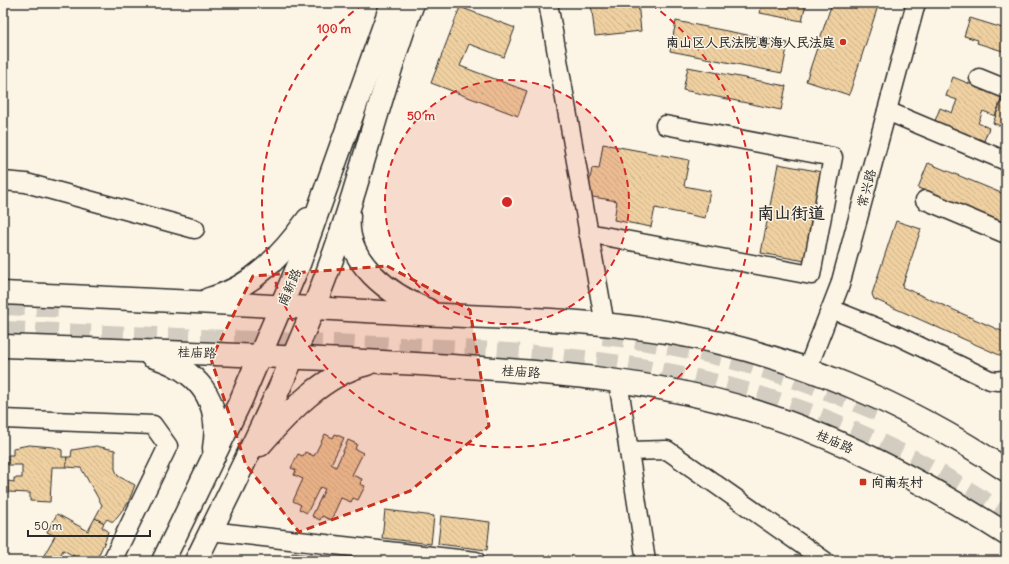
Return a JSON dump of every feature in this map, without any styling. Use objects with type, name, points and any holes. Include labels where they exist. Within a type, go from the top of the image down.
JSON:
[{"type":"main road","name":"南新路","points":[[163,561],[241,400],[299,264],[392,3]]},
{"type":"main road","points":[[196,561],[274,402],[331,263],[350,206],[397,47],[413,3]]},
{"type":"main road","points":[[186,302],[221,296],[236,289],[263,270],[299,232],[322,196]]},
{"type":"main road","points":[[350,206],[349,230],[352,242],[357,253],[370,272],[388,289],[409,302],[430,311],[446,315]]},
{"type":"main road","points":[[3,293],[446,315],[605,325],[671,333],[712,342],[807,370],[871,396],[933,426],[1006,470]]},
{"type":"main road","name":"桂庙路","points":[[3,346],[261,355],[543,372],[669,389],[751,410],[818,433],[919,482],[1006,534]]},
{"type":"main road","points":[[126,350],[157,358],[179,368],[195,379],[207,393],[214,412],[216,433],[213,454],[209,466]]},
{"type":"main road","points":[[237,478],[263,441],[300,404],[338,376],[358,366],[378,362]]},
{"type":"street","points":[[548,3],[605,325]]},
{"type":"street","name":"常兴路","points":[[807,370],[840,286],[916,3]]},
{"type":"street","points":[[979,78],[1006,89]]},
{"type":"street","points":[[887,111],[1006,161]]},
{"type":"street","points":[[588,233],[810,275],[833,157],[665,125]]},
{"type":"street","points":[[3,181],[26,183],[195,229]]},
{"type":"street","points":[[925,200],[1006,234]]},
{"type":"street","points":[[831,309],[898,336],[990,380],[998,381],[1006,379]]},
{"type":"street","points":[[618,381],[646,561]]},
{"type":"street","points":[[3,419],[153,425],[168,446],[112,561]]},
{"type":"street","points":[[629,451],[667,450],[825,561]]},
{"type":"street","points":[[210,531],[476,561]]},
{"type":"highlighted area","points":[[387,266],[470,310],[489,426],[410,491],[299,532],[246,465],[211,359],[253,276]]},
{"type":"building","points":[[591,3],[638,3],[641,31],[595,36]]},
{"type":"building","points":[[722,3],[744,3],[744,7]]},
{"type":"building","points":[[762,3],[806,3],[802,21],[760,13]]},
{"type":"building","name":"南山区人民法院粤海人民法庭","points":[[832,3],[879,3],[849,95],[806,81]]},
{"type":"building","points":[[460,7],[515,28],[504,57],[469,44],[460,66],[527,91],[518,116],[431,83]]},
{"type":"building","points":[[970,18],[1006,29],[1006,52],[977,43],[978,40],[964,36]]},
{"type":"building","points":[[676,21],[788,43],[782,73],[670,51]]},
{"type":"building","points":[[688,67],[786,86],[781,110],[683,90]]},
{"type":"building","points":[[953,77],[1002,97],[995,116],[983,111],[978,123],[989,128],[982,146],[933,126],[940,108],[952,113],[957,100],[946,96]]},
{"type":"building","points":[[1003,97],[1006,99],[1006,128],[993,123]]},
{"type":"building","points":[[603,144],[689,160],[684,186],[710,191],[705,218],[655,208],[651,227],[614,220],[617,201],[587,196],[592,168],[599,169]]},
{"type":"building","points":[[928,163],[1006,195],[1006,223],[918,188]]},
{"type":"building","points":[[778,164],[822,172],[805,261],[761,253]]},
{"type":"building","points":[[896,221],[921,229],[902,287],[1006,333],[1006,358],[874,299],[872,294]]},
{"type":"building","points":[[325,434],[333,438],[335,434],[344,438],[331,464],[336,467],[348,440],[357,444],[355,449],[363,453],[352,475],[362,479],[360,484],[365,486],[358,500],[353,498],[351,502],[341,498],[331,520],[322,516],[320,520],[312,516],[325,489],[320,487],[307,513],[299,509],[301,505],[293,501],[303,479],[294,475],[296,470],[291,468],[298,454],[303,456],[305,452],[314,456]]},
{"type":"building","points":[[29,445],[54,447],[62,450],[62,457],[67,457],[66,467],[52,467],[50,502],[30,501],[30,493],[8,492],[8,481],[14,482],[14,478],[22,478],[22,465],[8,465],[8,455],[13,455],[13,448]]},
{"type":"building","points":[[96,446],[115,450],[115,469],[118,476],[135,485],[128,503],[113,522],[107,519],[104,523],[95,518],[102,505],[81,468],[66,467],[67,457],[71,457],[72,450]]},
{"type":"building","points":[[385,510],[434,516],[431,544],[382,538]]},
{"type":"building","points":[[57,514],[88,531],[95,518],[104,523],[102,527],[108,531],[96,561],[72,561],[74,556],[63,550],[59,558],[56,556],[53,560],[44,555],[55,536],[47,532]]},
{"type":"building","points":[[441,516],[490,522],[487,550],[438,544]]},
{"type":"building","points":[[292,553],[341,559],[340,561],[291,561]]},
{"type":"tunnel","points":[[3,304],[69,307]]},
{"type":"tunnel","points":[[3,332],[461,351],[549,357],[636,368],[721,386],[807,413],[890,449],[930,470],[1006,517]]},
{"type":"tunnel","points":[[603,334],[710,352],[779,372],[880,411]]},
{"type":"place","name":"南山区人民法院粤海人民法庭","points":[[843,42]]},
{"type":"place","name":"向南东村","points":[[863,482]]},
{"type":"district","name":"南山街道","points":[[791,213]]}]
